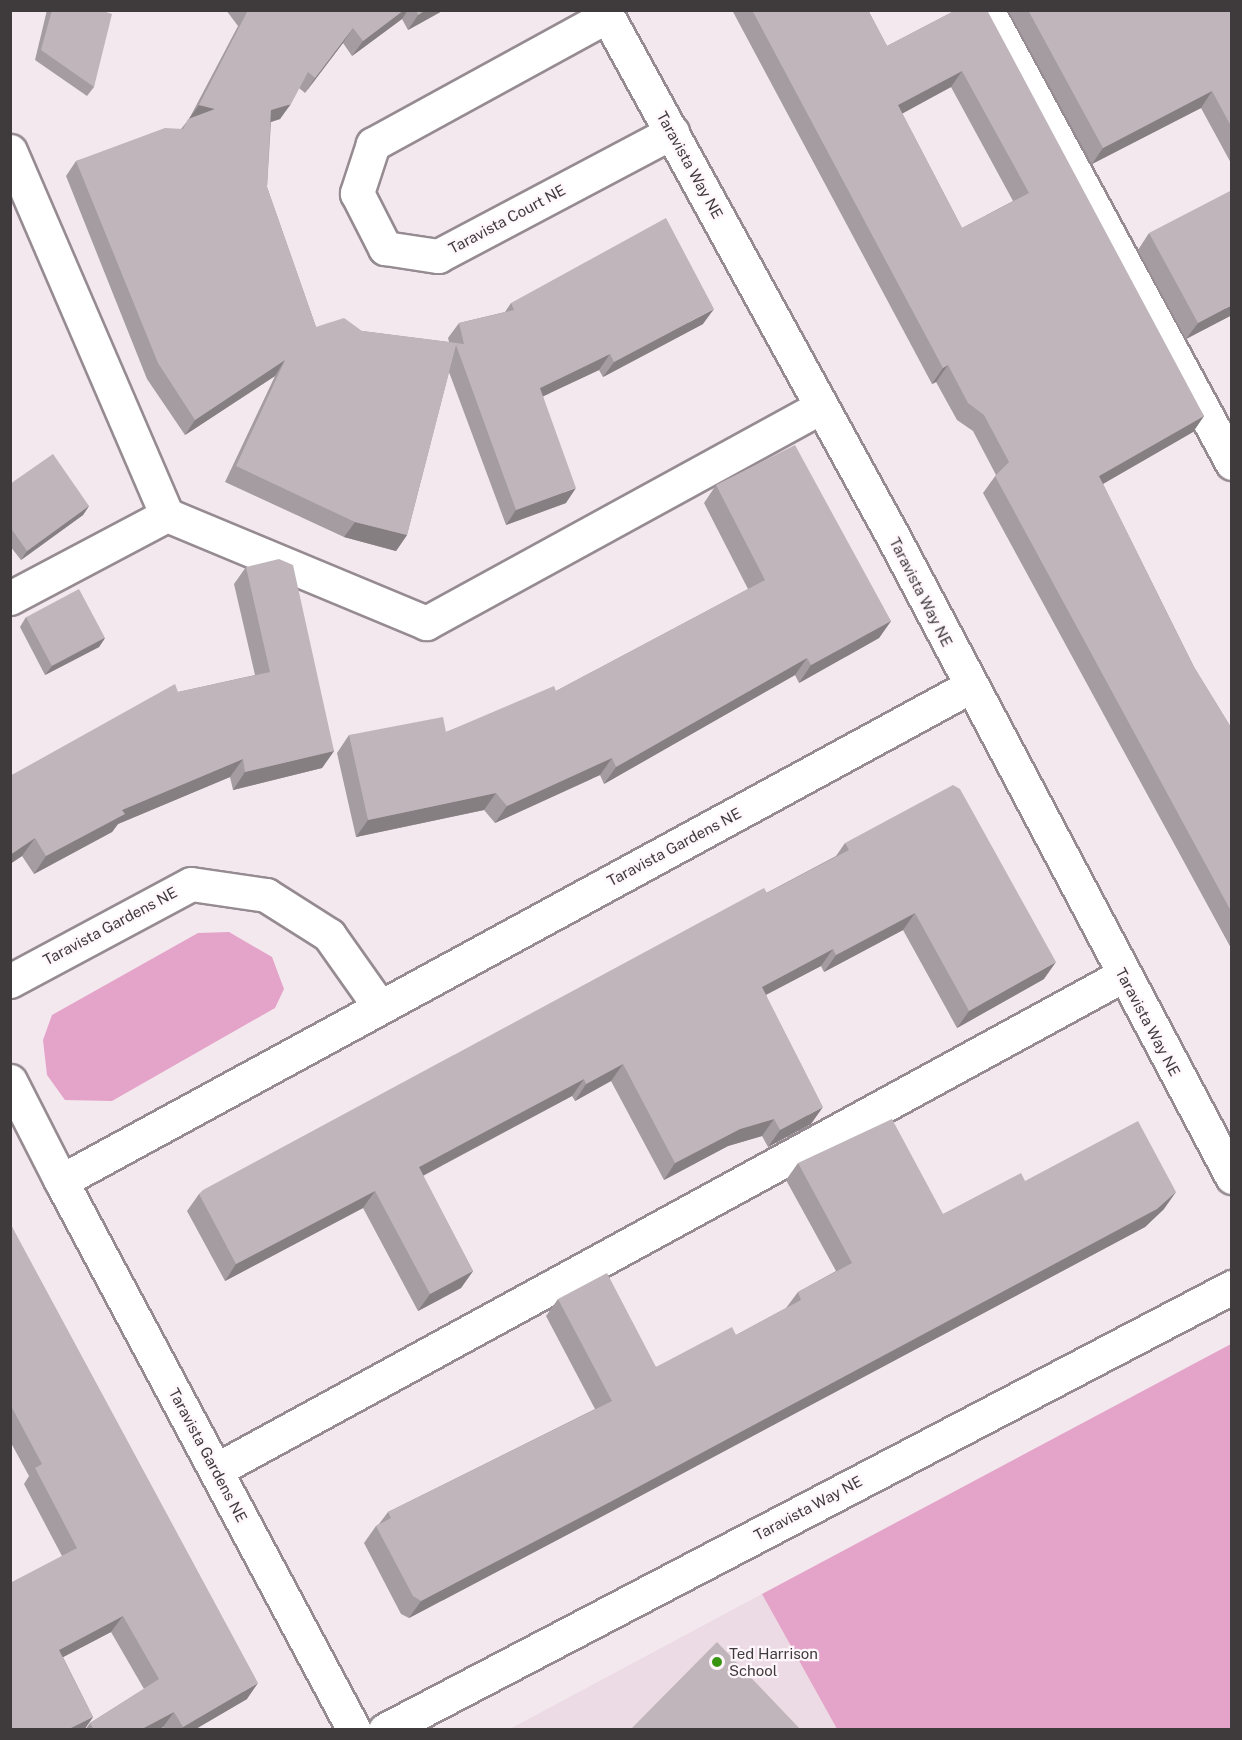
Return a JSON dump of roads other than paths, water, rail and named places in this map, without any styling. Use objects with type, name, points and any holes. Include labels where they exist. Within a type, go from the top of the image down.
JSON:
[{"type":"street","points":[[987,10],[1232,463]]},
{"type":"street","name":"Taravista Way NE","points":[[606,13],[821,407],[1232,1177]]},
{"type":"street","name":"Taravista Court NE","points":[[606,13],[373,144],[357,193],[385,248],[438,256],[672,132]]},
{"type":"street","points":[[10,151],[167,515],[426,623],[821,407]]},
{"type":"street","points":[[10,598],[167,515]]},
{"type":"street","name":"Taravista Gardens NE","points":[[61,1181],[969,687]]},
{"type":"street","name":"Taravista Gardens NE","points":[[10,981],[191,884],[266,895],[329,935],[379,1006]]},
{"type":"street","points":[[216,1470],[1123,975]]},
{"type":"street","name":"Taravista Gardens NE","points":[[10,1081],[354,1730]]},
{"type":"street","name":"Taravista Way NE","points":[[385,1730],[1232,1287]]},
{"type":"place","name":"Ted Harrison School","points":[[717,1662]]}]
